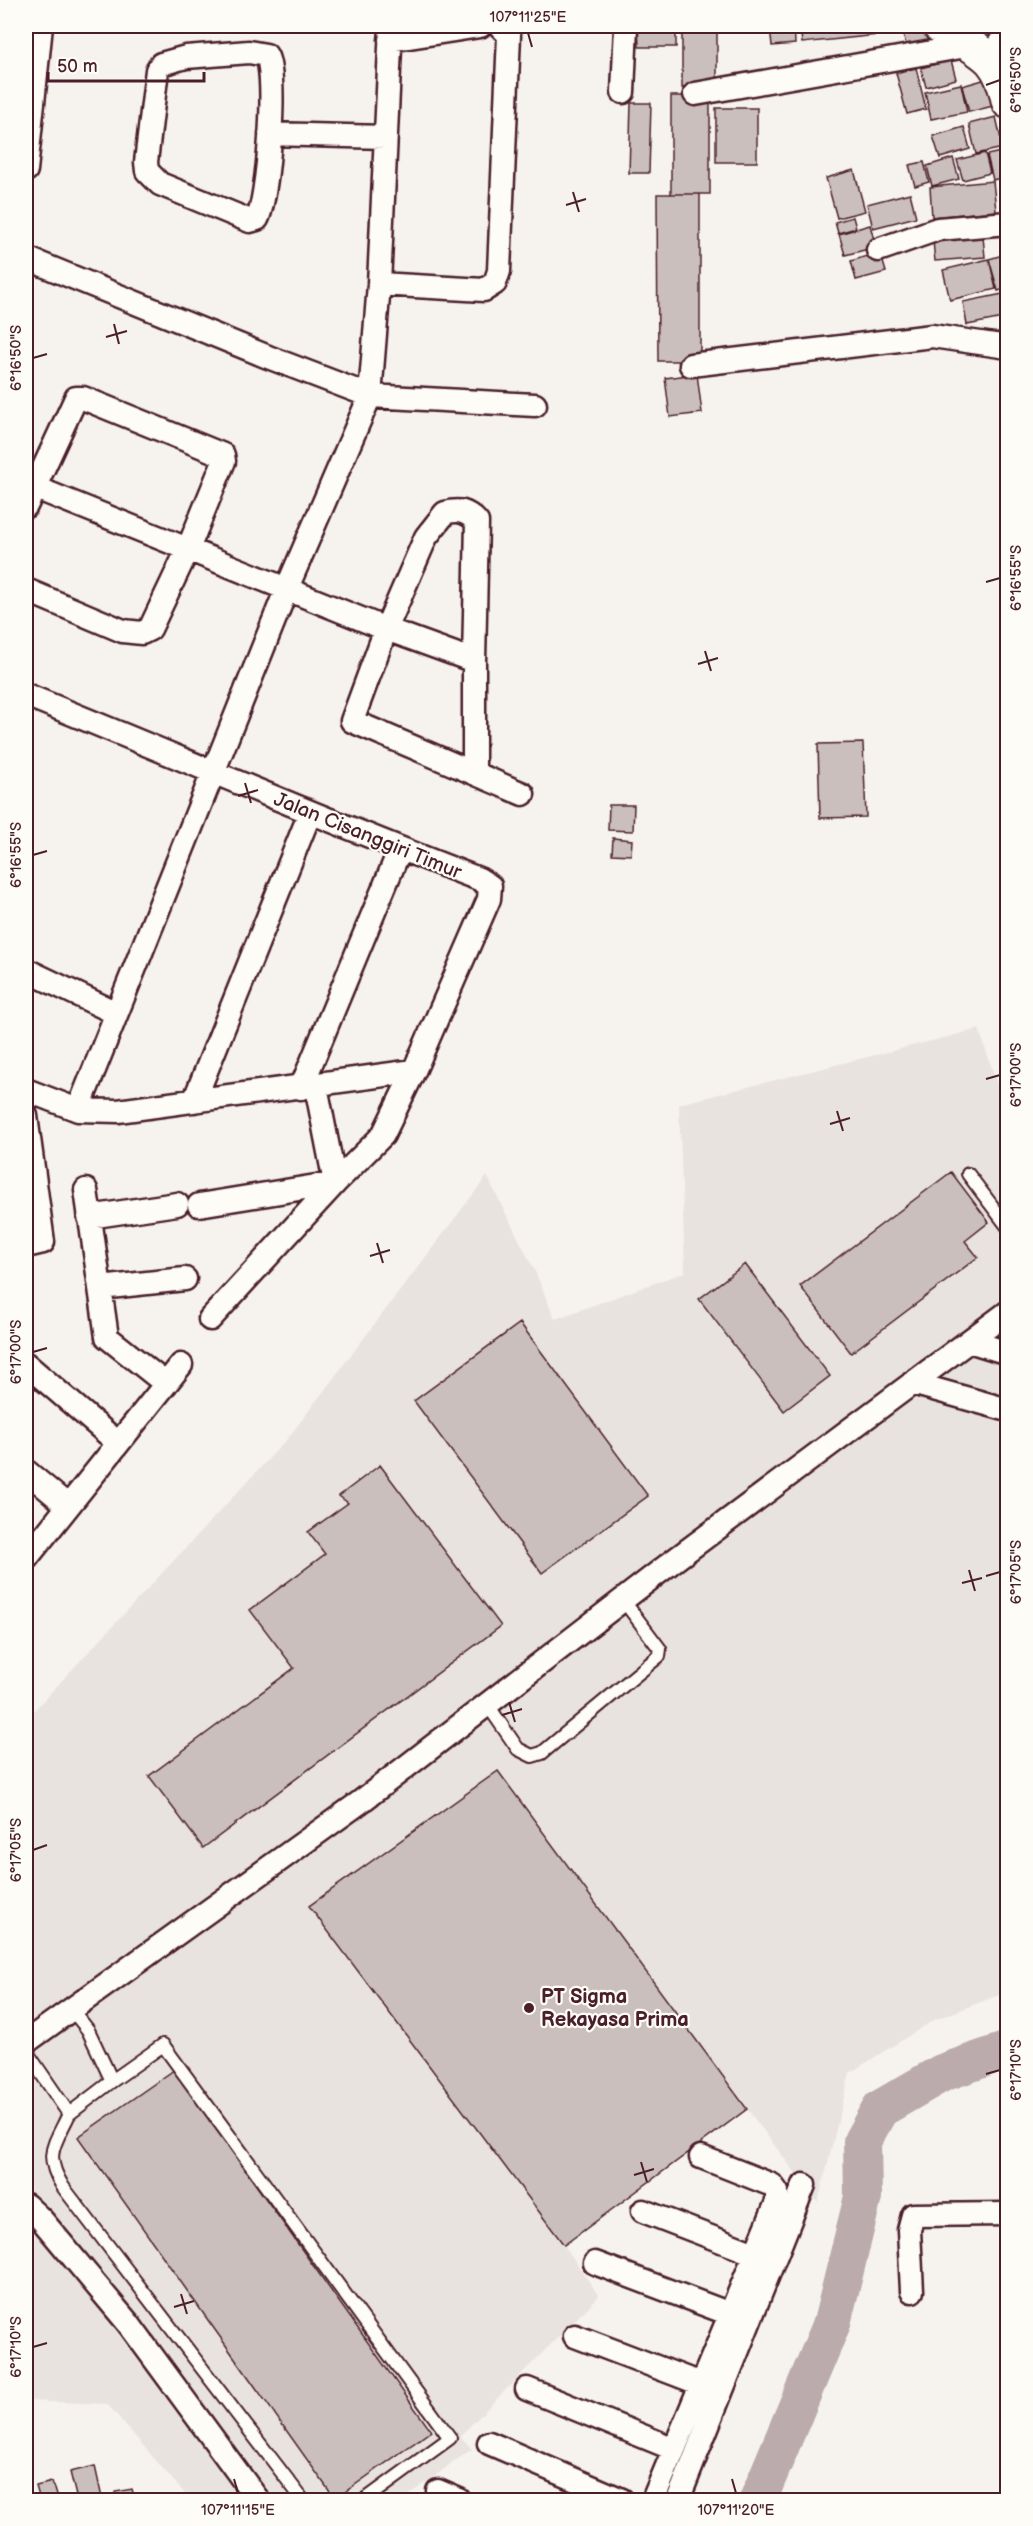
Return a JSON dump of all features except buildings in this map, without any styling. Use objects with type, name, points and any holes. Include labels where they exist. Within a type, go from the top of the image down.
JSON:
[{"type":"street","points":[[26,170],[40,26]]},
{"type":"street","points":[[78,1110],[287,588],[370,396],[379,284],[390,33],[480,26]]},
{"type":"street","points":[[379,284],[484,290],[495,283],[499,271],[509,35],[500,26]]},
{"type":"street","points":[[623,92],[626,26]]},
{"type":"street","points":[[939,26],[980,51],[998,70],[1008,102]]},
{"type":"street","points":[[695,94],[980,51],[1004,38],[1006,26]]},
{"type":"street","points":[[249,52],[266,55],[270,60],[271,72],[270,134],[261,212],[257,219],[244,220],[160,184],[147,171],[146,162],[158,70],[161,64],[186,57],[249,52]]},
{"type":"street","points":[[270,134],[385,137]]},
{"type":"street","points":[[878,250],[938,229],[1008,223]]},
{"type":"street","points":[[26,258],[370,396],[535,405]]},
{"type":"street","points":[[691,365],[932,336],[1008,347]]},
{"type":"street","points":[[26,590],[123,631],[142,633],[150,629],[188,549],[224,461],[223,455],[219,452],[83,398],[76,398],[28,492],[188,549],[386,629],[474,661]]},
{"type":"street","points":[[474,773],[477,522],[471,515],[460,511],[445,513],[426,537],[386,629],[352,721],[523,794]]},
{"type":"street","name":"Jalan Cisanggiri Timur","points":[[26,695],[310,813],[486,882],[490,888],[489,898],[414,1071]]},
{"type":"street","points":[[195,1101],[310,813]]},
{"type":"street","points":[[335,1183],[308,1087],[400,849]]},
{"type":"street","points":[[26,970],[116,1013]]},
{"type":"street","points":[[26,1090],[78,1110],[118,1111],[414,1071]]},
{"type":"street","points":[[210,1319],[335,1183],[383,1136],[414,1071]]},
{"type":"street","points":[[26,1116],[43,1242],[26,1246]]},
{"type":"street","points":[[89,1217],[335,1183]]},
{"type":"street","points":[[86,1190],[106,1337],[166,1384]]},
{"type":"street","points":[[100,1288],[184,1279]]},
{"type":"street","points":[[26,2042],[359,1803],[623,1600],[1008,1312]]},
{"type":"street","points":[[969,1341],[1008,1353]]},
{"type":"street","points":[[26,1364],[118,1443]]},
{"type":"street","points":[[26,1559],[180,1365]]},
{"type":"street","points":[[912,1383],[1008,1410]]},
{"type":"street","points":[[26,1470],[68,1506]]},
{"type":"street","points":[[653,2500],[777,2202],[777,2192],[772,2185],[701,2157]]},
{"type":"street","points":[[678,2500],[804,2185]]},
{"type":"street","points":[[26,2205],[128,2323],[258,2500]]},
{"type":"street","points":[[643,2211],[755,2254]]},
{"type":"street","points":[[912,2291],[909,2230],[913,2215],[1008,2214]]},
{"type":"street","points":[[595,2263],[730,2314]]},
{"type":"street","points":[[575,2336],[701,2384]]},
{"type":"street","points":[[527,2389],[674,2449]]},
{"type":"street","points":[[489,2443],[622,2500]]},
{"type":"lane","points":[[968,1174],[1008,1227]]},
{"type":"lane","points":[[487,1704],[518,1749],[532,1756],[542,1752],[660,1656],[660,1649],[623,1600]]},
{"type":"lane","points":[[72,2010],[88,2030],[112,2081]]},
{"type":"lane","points":[[303,2500],[63,2187],[52,2164],[51,2153],[69,2114],[163,2045],[450,2438],[365,2500]]},
{"type":"lane","points":[[26,2051],[69,2114]]},
{"type":"shaded area","points":[[979,1029],[1008,1117],[1007,1992],[934,2020],[850,2073],[818,2203],[747,2109],[564,2245],[599,2296],[460,2436],[472,2449],[402,2500],[190,2500],[107,2404],[26,2401],[26,1719],[288,1438],[487,1176],[534,1269],[555,1319],[685,1272],[679,1104]]},
{"type":"waterway","points":[[758,2500],[832,2323],[863,2197],[862,2141],[880,2109],[942,2073],[1008,2050]]},
{"type":"place","name":"PT Sigma Rekayasa Prima","points":[[529,2008]]}]
